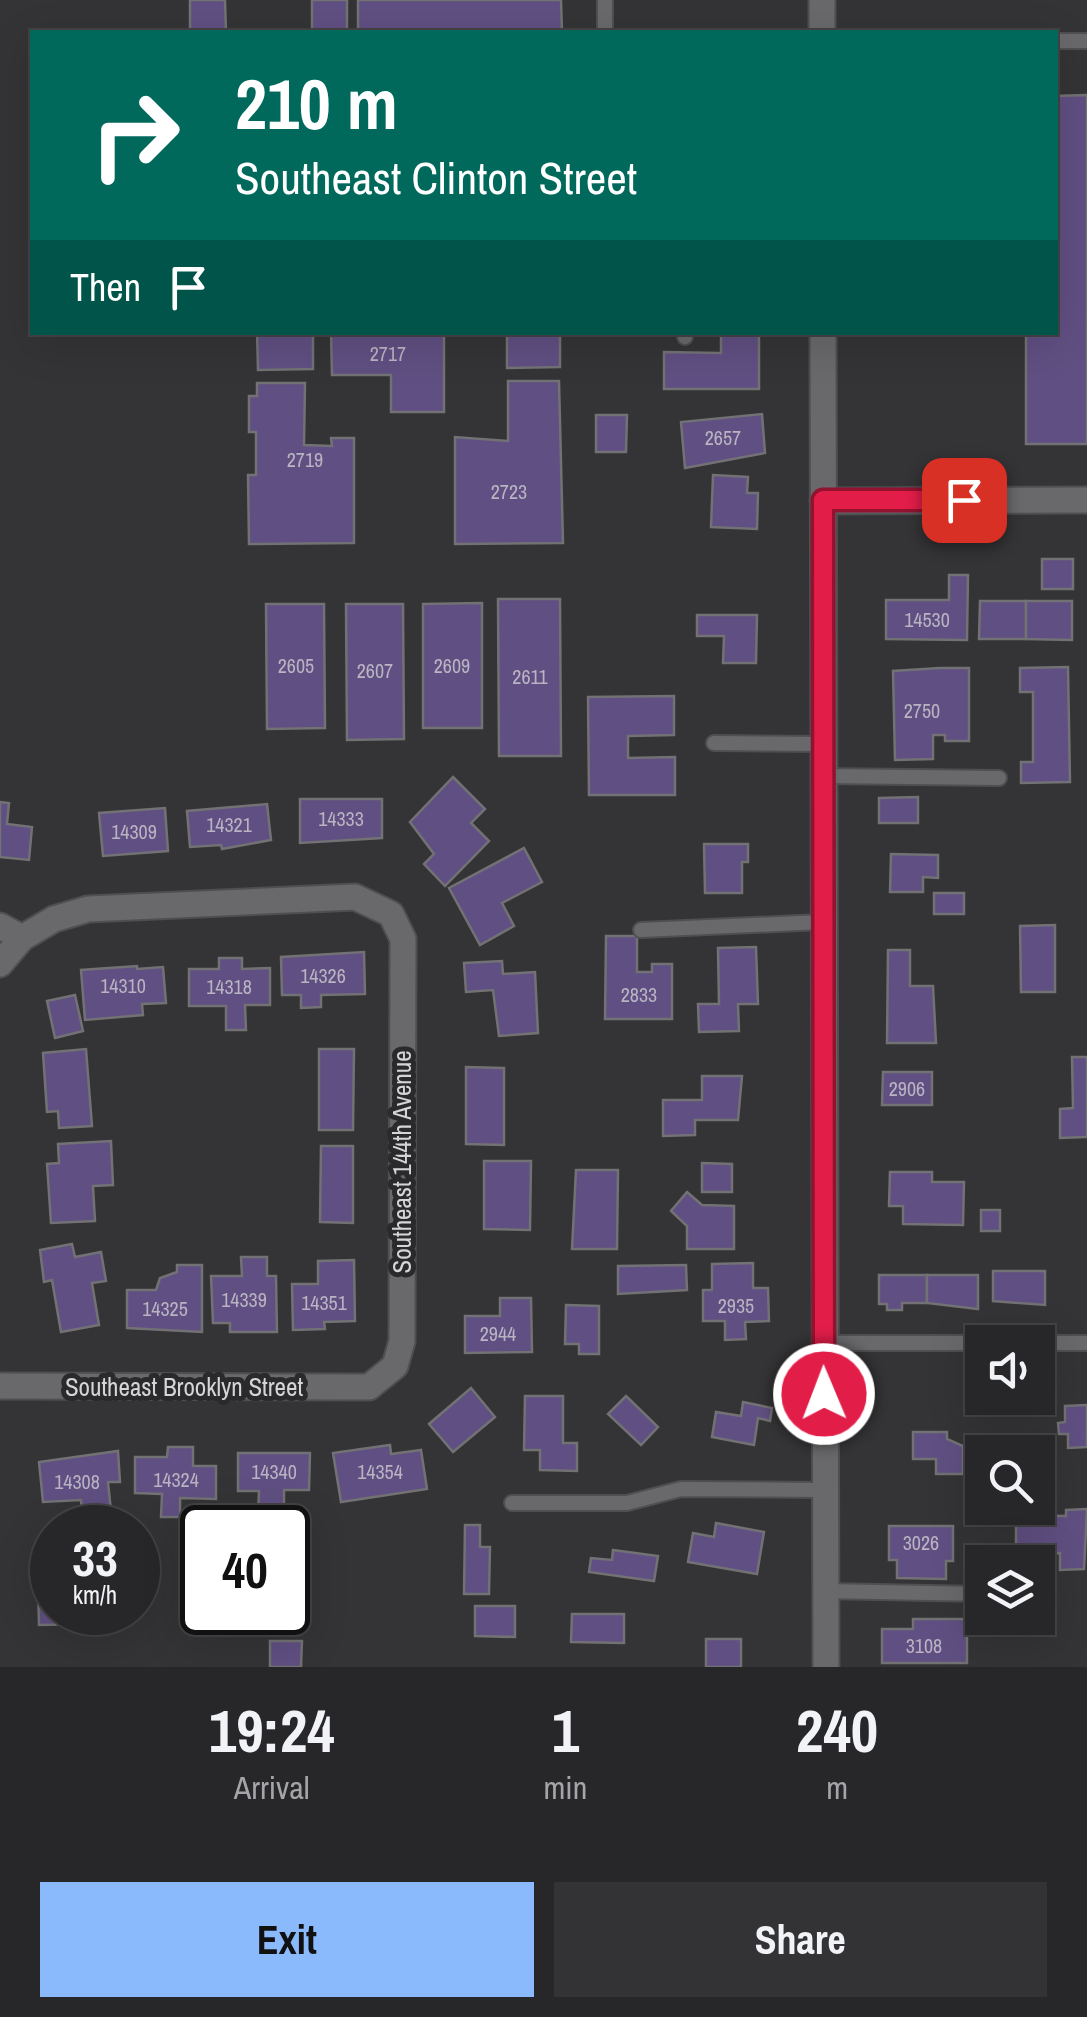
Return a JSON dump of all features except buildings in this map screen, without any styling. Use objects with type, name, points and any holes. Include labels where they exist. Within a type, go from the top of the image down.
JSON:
[{"type":"street","points":[[822,0],[822,30]]},
{"type":"street","points":[[823,335],[826,1667]]},
{"type":"street","points":[[823,500],[1087,500]]},
{"type":"street","name":"Southeast 144th Avenue","points":[[11,932],[88,909],[329,895],[376,904],[398,924],[404,939],[402,1342],[395,1366],[369,1387]]},
{"type":"street","points":[[0,964],[11,932]]},
{"type":"street","name":"Southeast Brooklyn Street","points":[[0,1386],[369,1387]]},
{"type":"lane","points":[[605,0],[605,30]]},
{"type":"lane","points":[[1058,40],[1087,40]]},
{"type":"lane","points":[[714,742],[822,744]]},
{"type":"lane","points":[[822,776],[998,778]]},
{"type":"lane","points":[[641,930],[822,922]]},
{"type":"lane","points":[[824,1343],[965,1343]]},
{"type":"lane","points":[[1055,1343],[1087,1343]]},
{"type":"lane","points":[[512,1503],[608,1505],[681,1490],[825,1490]]},
{"type":"lane","points":[[826,1591],[965,1594]]},
{"type":"route","points":[[824,1394],[823,500],[964,500]]}]
